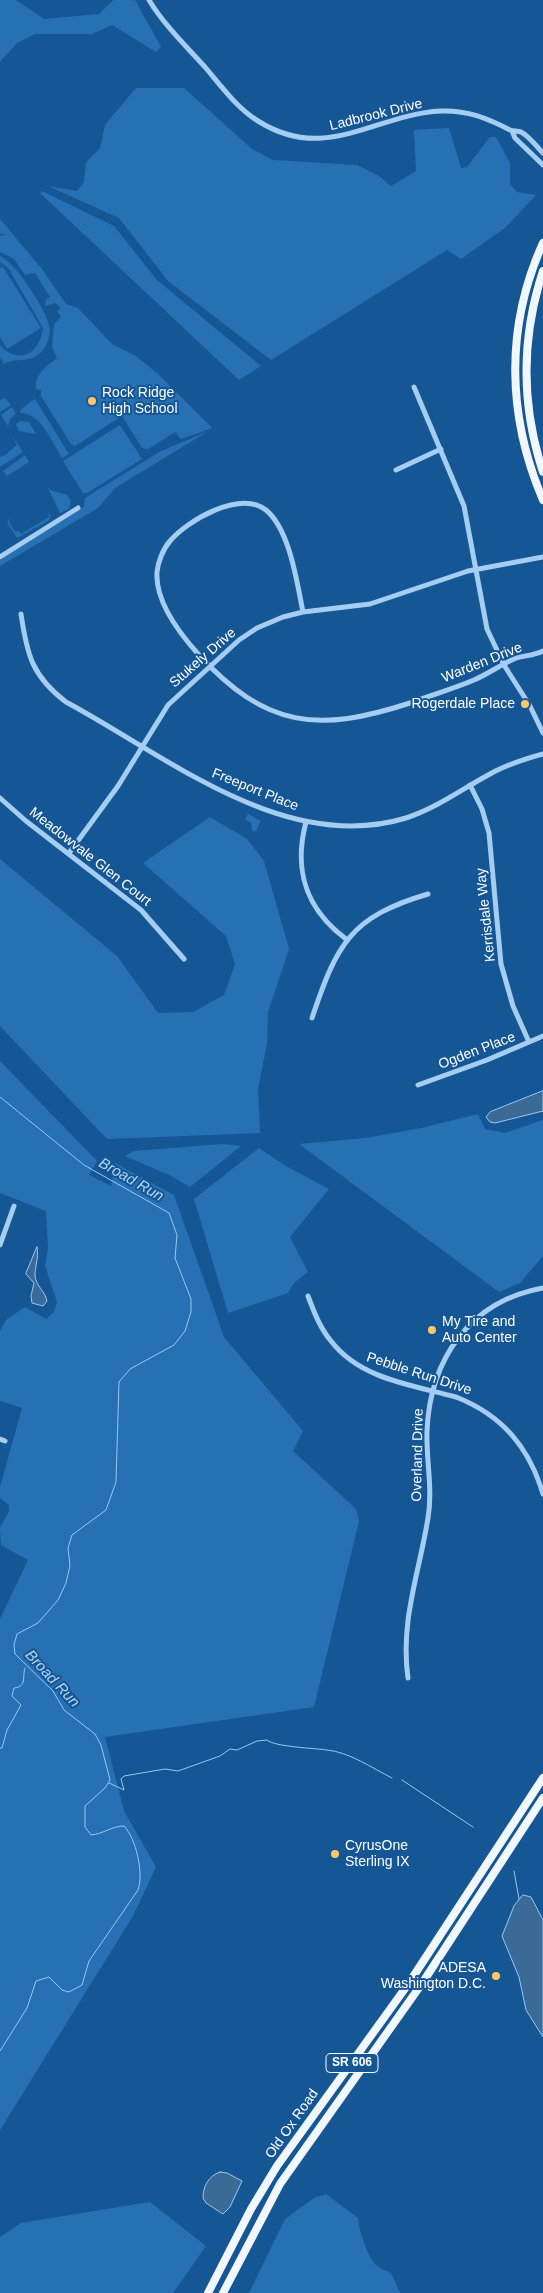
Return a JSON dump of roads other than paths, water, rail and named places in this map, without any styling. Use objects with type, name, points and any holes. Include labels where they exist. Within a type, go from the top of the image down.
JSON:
[{"type":"main road","points":[[543,243],[528,280],[520,315],[514,382],[522,439],[532,474],[543,500]]},
{"type":"main road","points":[[543,270],[528,330],[526,388],[533,436],[543,472]]},
{"type":"main road","name":"Old Ox Road","points":[[208,2293],[251,2209],[277,2166],[409,1983],[543,1778]]},
{"type":"main road","name":"Old Ox Road","points":[[223,2293],[264,2210],[289,2171],[423,1982],[543,1798]]},
{"type":"street","name":"Ladbrook Drive","points":[[149,0],[164,21],[236,103],[258,122],[285,133],[306,138],[326,139],[418,115],[442,111],[476,114],[512,131],[521,132],[543,153]]},
{"type":"street","name":"Ladbrook Drive","points":[[512,131],[515,138],[543,165]]},
{"type":"street","points":[[414,387],[464,506],[487,628],[504,665],[530,706],[543,733]]},
{"type":"street","points":[[396,470],[440,449]]},
{"type":"street","points":[[209,666],[194,650],[172,618],[163,602],[159,589],[157,572],[161,557],[168,543],[184,528],[232,503],[253,504],[265,510],[278,525],[287,547],[295,571],[303,612]]},
{"type":"street","points":[[0,557],[78,508]]},
{"type":"street","name":"Stukely Drive","points":[[69,853],[106,805],[168,705],[239,640],[258,628],[283,617],[303,612],[370,604],[477,569],[543,557]]},
{"type":"street","name":"Freeport Place","points":[[21,614],[27,652],[33,666],[51,690],[66,702],[234,796],[306,822],[350,826],[394,821],[438,805],[500,769],[543,754]]},
{"type":"street","name":"Warden Drive","points":[[209,666],[239,693],[263,706],[295,717],[327,721],[366,716],[397,707],[460,686],[520,657],[543,651]]},
{"type":"street","name":"Kerrisdale Way","points":[[470,785],[482,808],[489,833],[501,964],[512,1002],[529,1042]]},
{"type":"street","name":"Meadowvale Glen Court","points":[[0,798],[26,821],[141,910],[184,959]]},
{"type":"street","points":[[306,822],[300,857],[307,891],[326,922],[346,939]]},
{"type":"street","points":[[312,1018],[328,972],[346,939],[361,924],[386,909],[428,894]]},
{"type":"street","name":"Ogden Place","points":[[418,1085],[487,1060],[543,1036]]},
{"type":"street","points":[[0,1245],[2,1231],[14,1206]]},
{"type":"street","name":"Overland Drive","points":[[408,1678],[406,1656],[407,1621],[428,1517],[430,1490],[427,1429],[433,1391],[447,1354],[460,1334],[477,1317],[506,1299],[543,1288]]},
{"type":"street","name":"Pebble Run Drive","points":[[308,1296],[324,1331],[348,1360],[363,1369],[470,1402],[506,1427],[525,1450],[534,1466],[543,1494]]},
{"type":"waterway","name":"Broad Run","points":[[0,1097],[84,1165],[169,1213],[177,1235],[175,1258],[191,1299],[191,1312],[185,1331],[174,1345],[130,1369],[119,1382],[116,1482],[106,1510],[72,1535],[68,1548],[70,1566],[66,1583],[58,1600],[38,1623],[17,1634],[14,1645],[15,1654],[53,1691],[64,1710],[95,1734],[101,1745],[110,1780],[105,1788],[85,1806],[85,1827],[91,1835],[124,1826],[132,1839],[138,1857],[140,1883],[138,1890],[89,1961],[82,1985],[69,1992],[62,1990],[49,1977],[36,1981],[27,2008],[0,2051]]},
{"type":"waterway","points":[[0,1748],[2,1748],[7,1730],[21,1705],[12,1696],[14,1688],[22,1684],[25,1668]]},
{"type":"waterway","points":[[109,1783],[124,1790],[121,1779],[124,1776],[165,1769],[178,1771],[220,1756],[230,1749],[237,1750],[257,1741],[267,1740],[286,1746],[335,1751],[360,1761],[392,1778]]},
{"type":"waterway","points":[[402,1780],[473,1827]]},
{"type":"waterway","points":[[514,1871],[519,1899]]},
{"type":"place","name":"Rock Ridge High School","points":[[92,401]]},
{"type":"place","name":"Rogerdale Place","points":[[525,704]]},
{"type":"place","name":"My Tire and Auto Center","points":[[432,1330]]},
{"type":"place","name":"CyrusOne Sterling IX","points":[[335,1854]]},
{"type":"place","name":"ADESA Washington D.C.","points":[[496,1976]]}]
